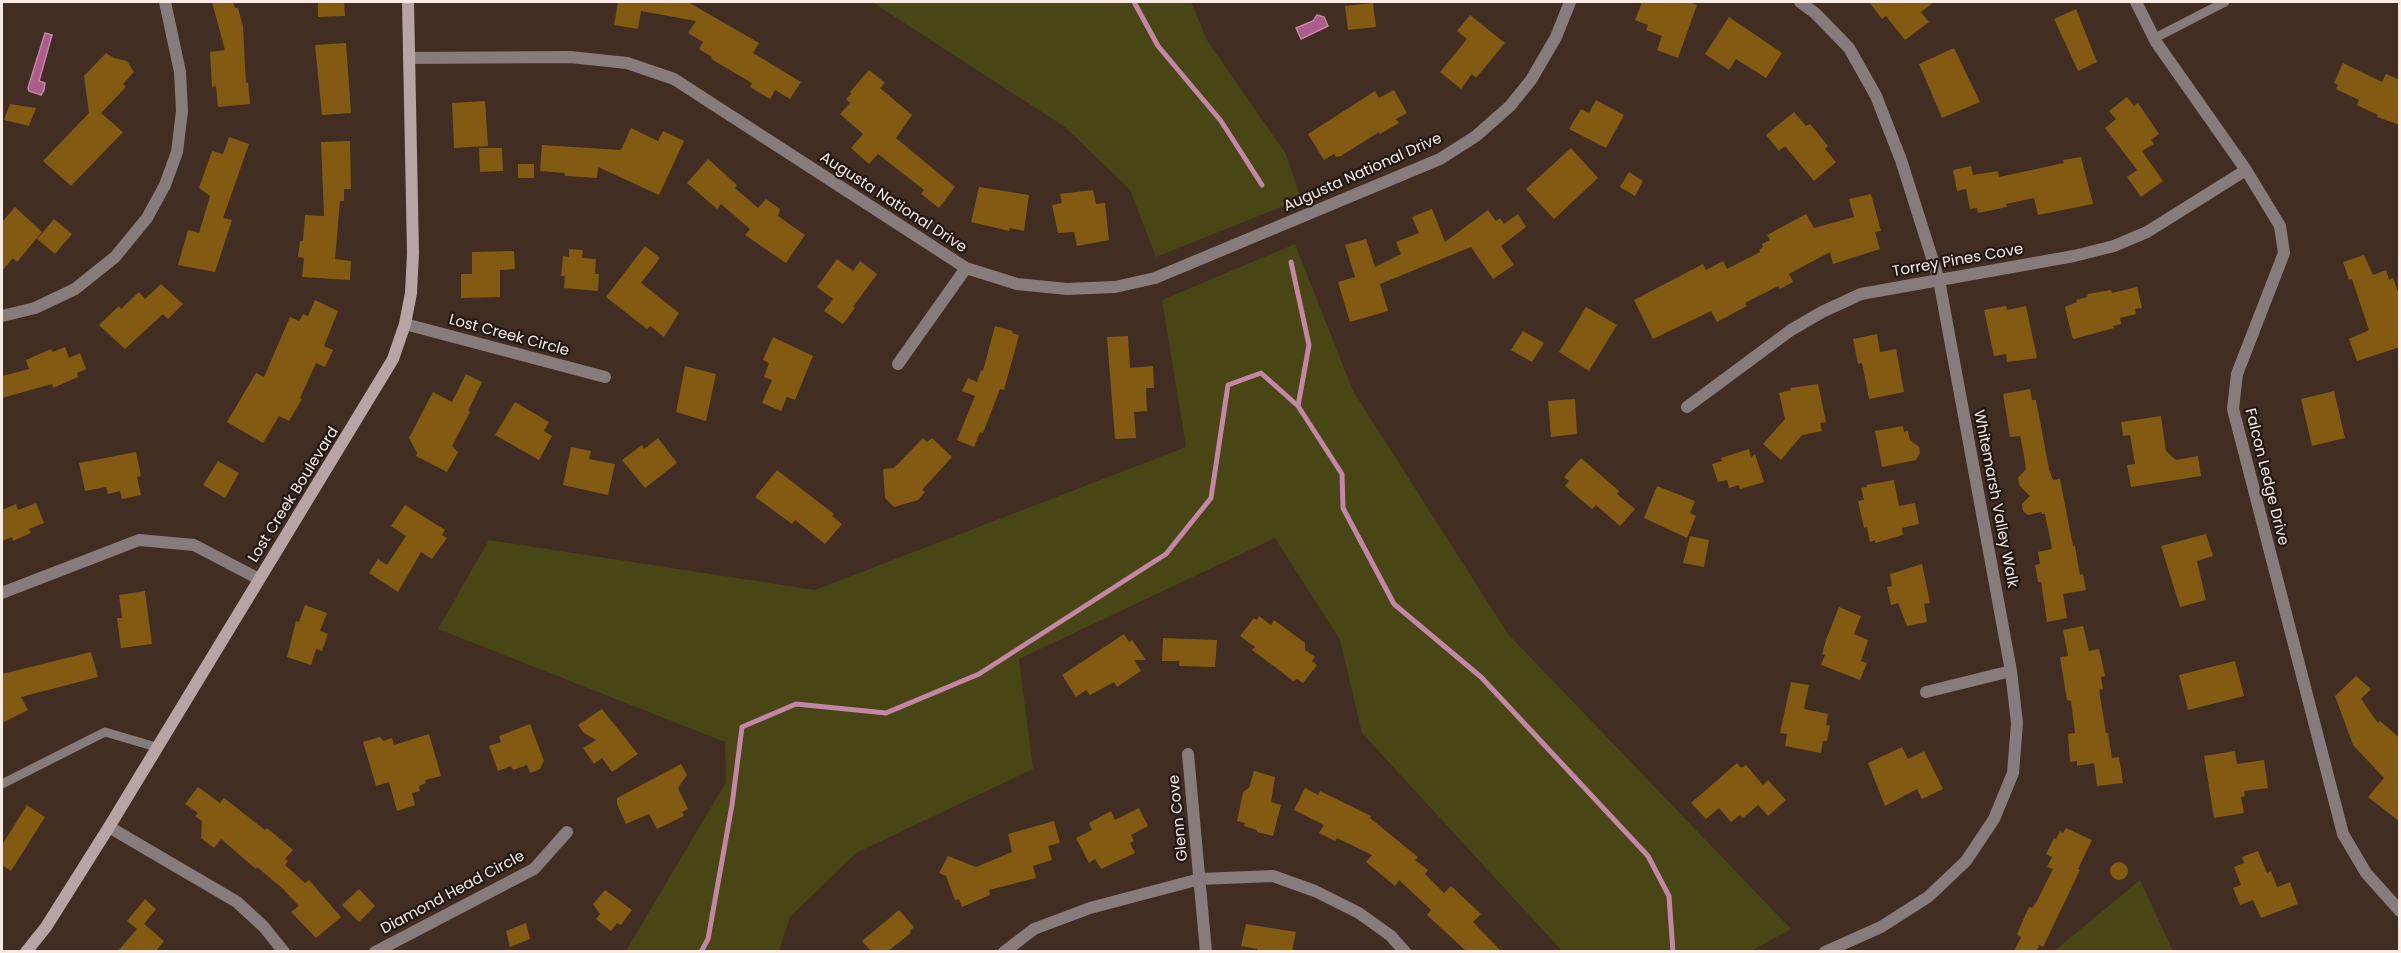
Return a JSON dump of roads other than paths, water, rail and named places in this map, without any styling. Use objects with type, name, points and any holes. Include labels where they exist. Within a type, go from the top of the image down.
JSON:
[{"type":"street","points":[[2,316],[35,308],[75,289],[115,257],[147,218],[165,185],[177,152],[182,111],[180,72],[165,2]]},
{"type":"street","name":"Lost Creek Boulevard","points":[[26,951],[46,927],[109,826],[371,399],[393,359],[405,324],[411,293],[413,253],[408,2]]},
{"type":"street","name":"Augusta National Drive","points":[[409,58],[570,57],[627,63],[674,80],[966,268],[1017,284],[1067,289],[1116,287],[1155,278],[1440,159],[1476,136],[1509,106],[1531,80],[1556,37],[1570,2]]},
{"type":"street","name":"Whitemarsh Valley Walk","points":[[1800,2],[1815,13],[1849,48],[1876,96],[1901,160],[1939,280],[2012,671],[2017,723],[2013,773],[1994,819],[1966,861],[1928,897],[1881,927],[1825,951]]},
{"type":"street","name":"Falcon Ledge Drive","points":[[2136,2],[2153,39],[2246,170],[2280,226],[2284,253],[2237,374],[2233,409],[2343,834],[2366,873],[2400,911]]},
{"type":"street","name":"Torrey Pines Cove","points":[[1687,407],[1791,330],[1822,312],[1861,294],[2073,256],[2114,246],[2147,232],[2246,170]]},
{"type":"street","points":[[898,364],[966,268]]},
{"type":"street","name":"Lost Creek Circle","points":[[405,324],[604,377]]},
{"type":"street","points":[[2,593],[139,540],[194,545],[259,579]]},
{"type":"street","points":[[1926,692],[2012,671]]},
{"type":"street","name":"Glenn Cove","points":[[1188,754],[1206,951]]},
{"type":"street","points":[[109,826],[237,902],[285,951]]},
{"type":"street","name":"Diamond Head Circle","points":[[375,951],[534,869],[567,832]]},
{"type":"street","points":[[1005,951],[1034,929],[1090,908],[1200,879],[1273,876],[1315,891],[1359,913],[1391,936],[1405,951]]},
{"type":"lane","points":[[2153,39],[2225,2]]},
{"type":"lane","points":[[2,784],[105,732],[156,747]]},
{"type":"waterway","points":[[1134,2],[1158,46],[1221,121],[1262,185]]},
{"type":"waterway","points":[[1291,262],[1309,345],[1298,406],[1342,474],[1343,508],[1394,604],[1481,677],[1648,856],[1669,896],[1673,952]]},
{"type":"waterway","points":[[701,952],[708,939],[732,805],[742,727],[796,704],[886,713],[979,674],[1166,554],[1211,498],[1228,385],[1261,373],[1298,406]]}]
